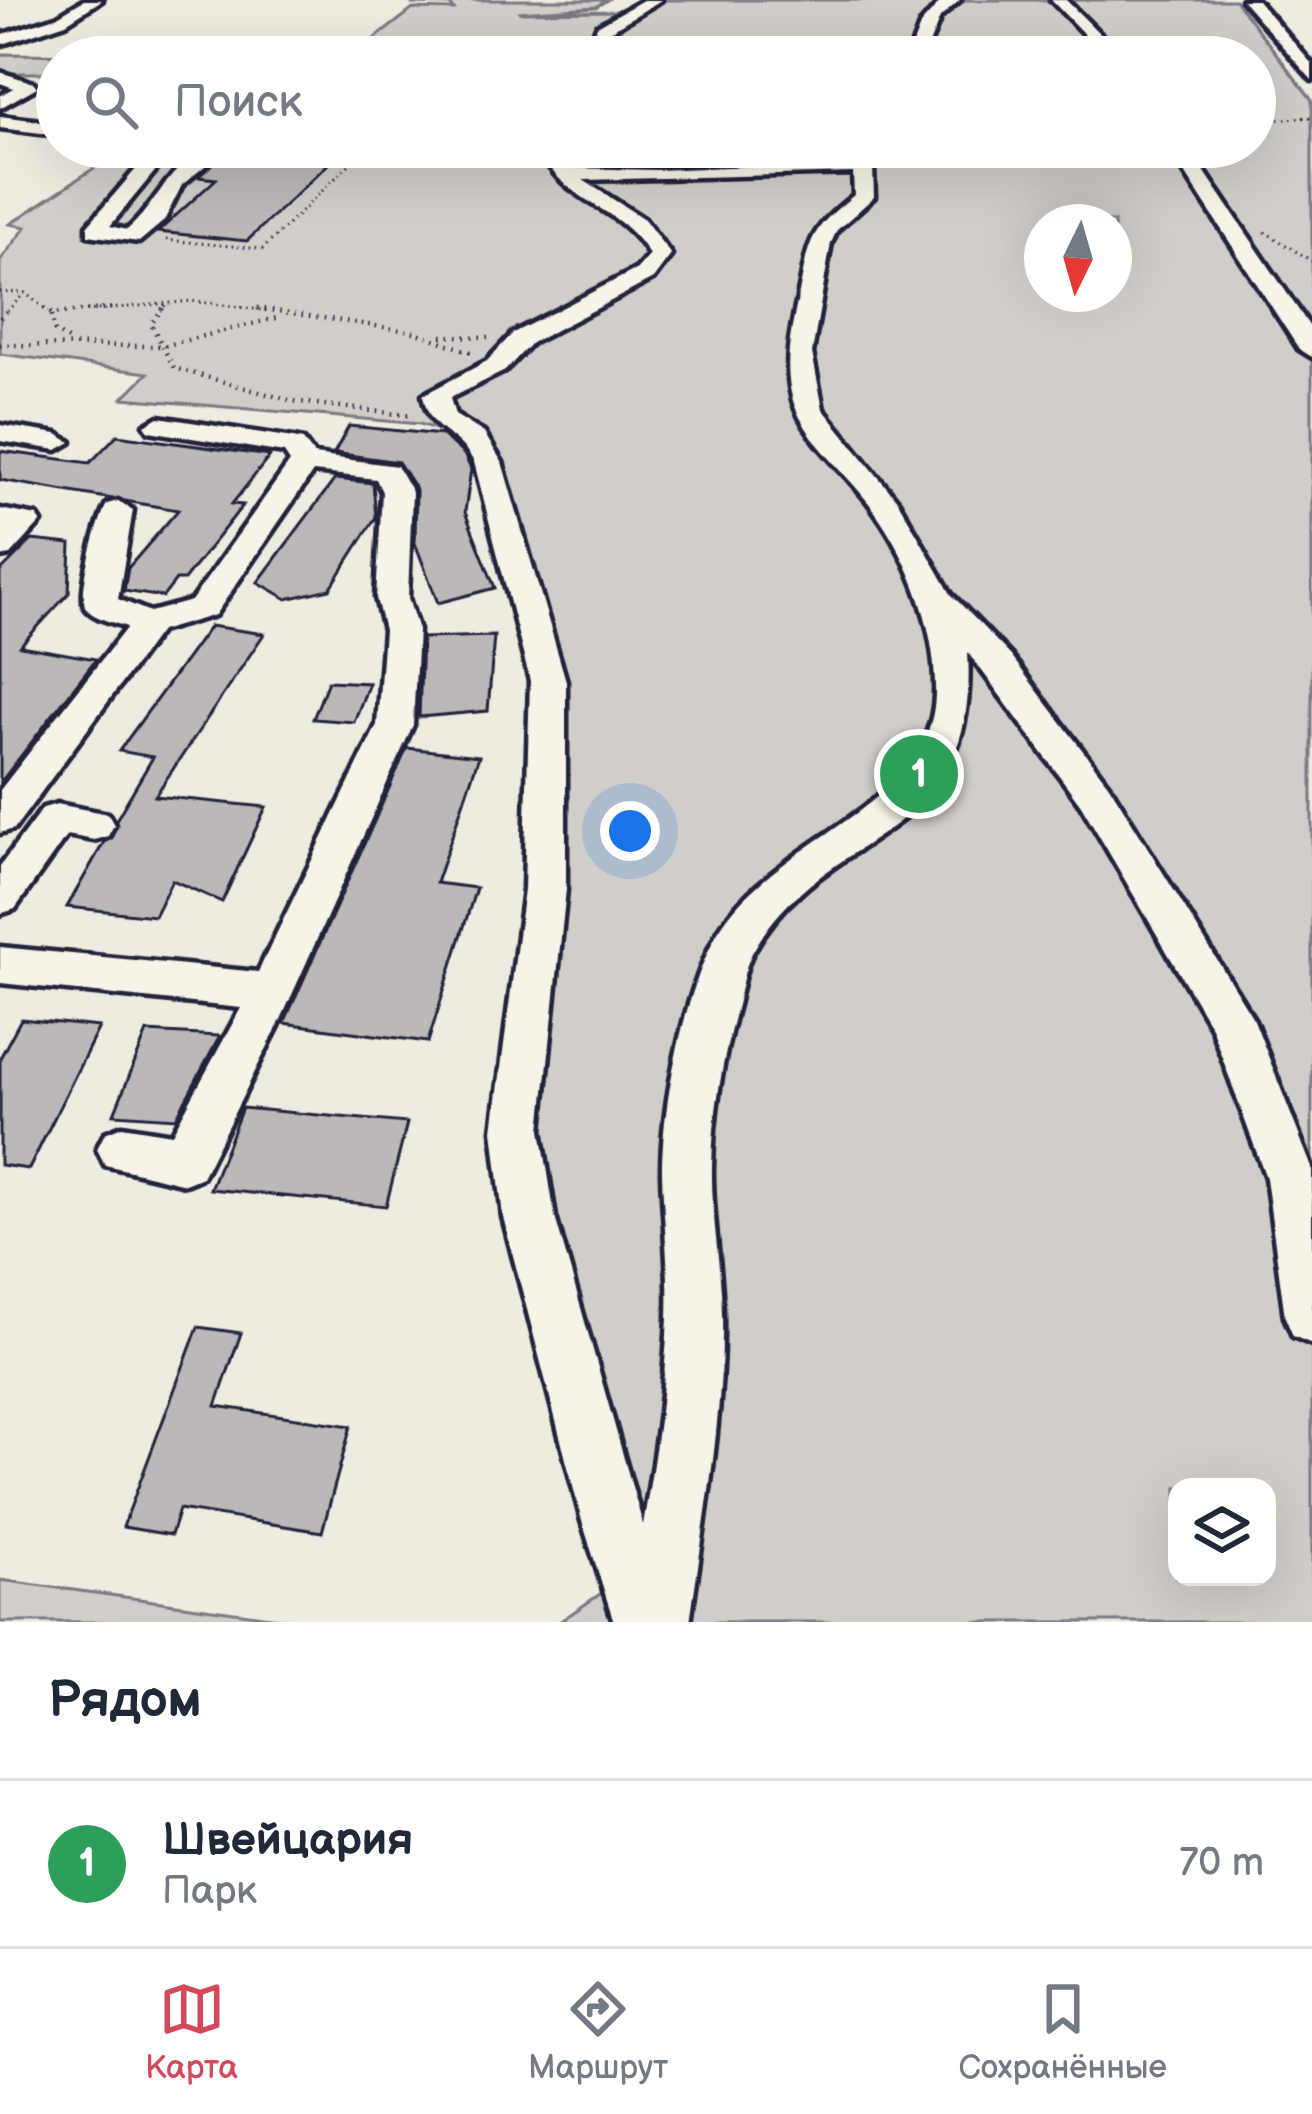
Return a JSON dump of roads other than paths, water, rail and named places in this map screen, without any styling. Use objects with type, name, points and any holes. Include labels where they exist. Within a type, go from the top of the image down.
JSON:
[{"type":"lane","points":[[0,40],[50,23],[94,0]]},
{"type":"lane","points":[[601,36],[603,29],[654,0]]},
{"type":"lane","points":[[923,36],[944,3],[953,0]]},
{"type":"lane","points":[[1058,0],[1094,36]]},
{"type":"lane","points":[[1250,0],[1312,75]]},
{"type":"lane","points":[[0,19],[50,23]]},
{"type":"lane","points":[[5,77],[36,79]]},
{"type":"lane","points":[[0,103],[28,87],[5,77]]},
{"type":"lane","points":[[8,120],[36,105]]},
{"type":"lane","points":[[148,168],[97,230],[131,237],[156,216],[173,182],[191,168]]},
{"type":"lane","points":[[564,168],[653,237],[660,255],[645,274],[436,395],[439,417],[448,428],[473,437],[488,462],[548,681],[545,889],[517,1130],[529,1217],[612,1521],[646,1622]]},
{"type":"lane","points":[[606,168],[657,176],[741,168]]},
{"type":"lane","points":[[658,1622],[679,1490],[694,1316],[687,1167],[700,1053],[731,948],[779,886],[898,803],[935,761],[952,700],[950,634],[938,601],[883,500],[844,458],[810,409],[801,379],[799,352],[820,243],[827,227],[864,197],[859,168]]},
{"type":"lane","points":[[1187,168],[1312,349]]},
{"type":"lane","points":[[122,1149],[185,1160],[271,992],[394,725],[401,630],[392,598],[397,492],[387,472],[305,462],[293,446],[159,425]]},
{"type":"lane","points":[[0,434],[58,442]]},
{"type":"lane","points":[[118,510],[102,578],[101,605],[148,623],[203,608],[305,462]]},
{"type":"lane","points":[[0,518],[26,522],[0,548]]},
{"type":"lane","points":[[938,601],[999,664],[1095,795],[1231,1020],[1291,1178],[1312,1317]]},
{"type":"lane","points":[[0,818],[148,623]]},
{"type":"lane","points":[[0,897],[57,819],[94,825]]},
{"type":"lane","points":[[0,965],[271,992]]},
{"type":"place","name":"Швейцария","points":[[919,774]]}]
